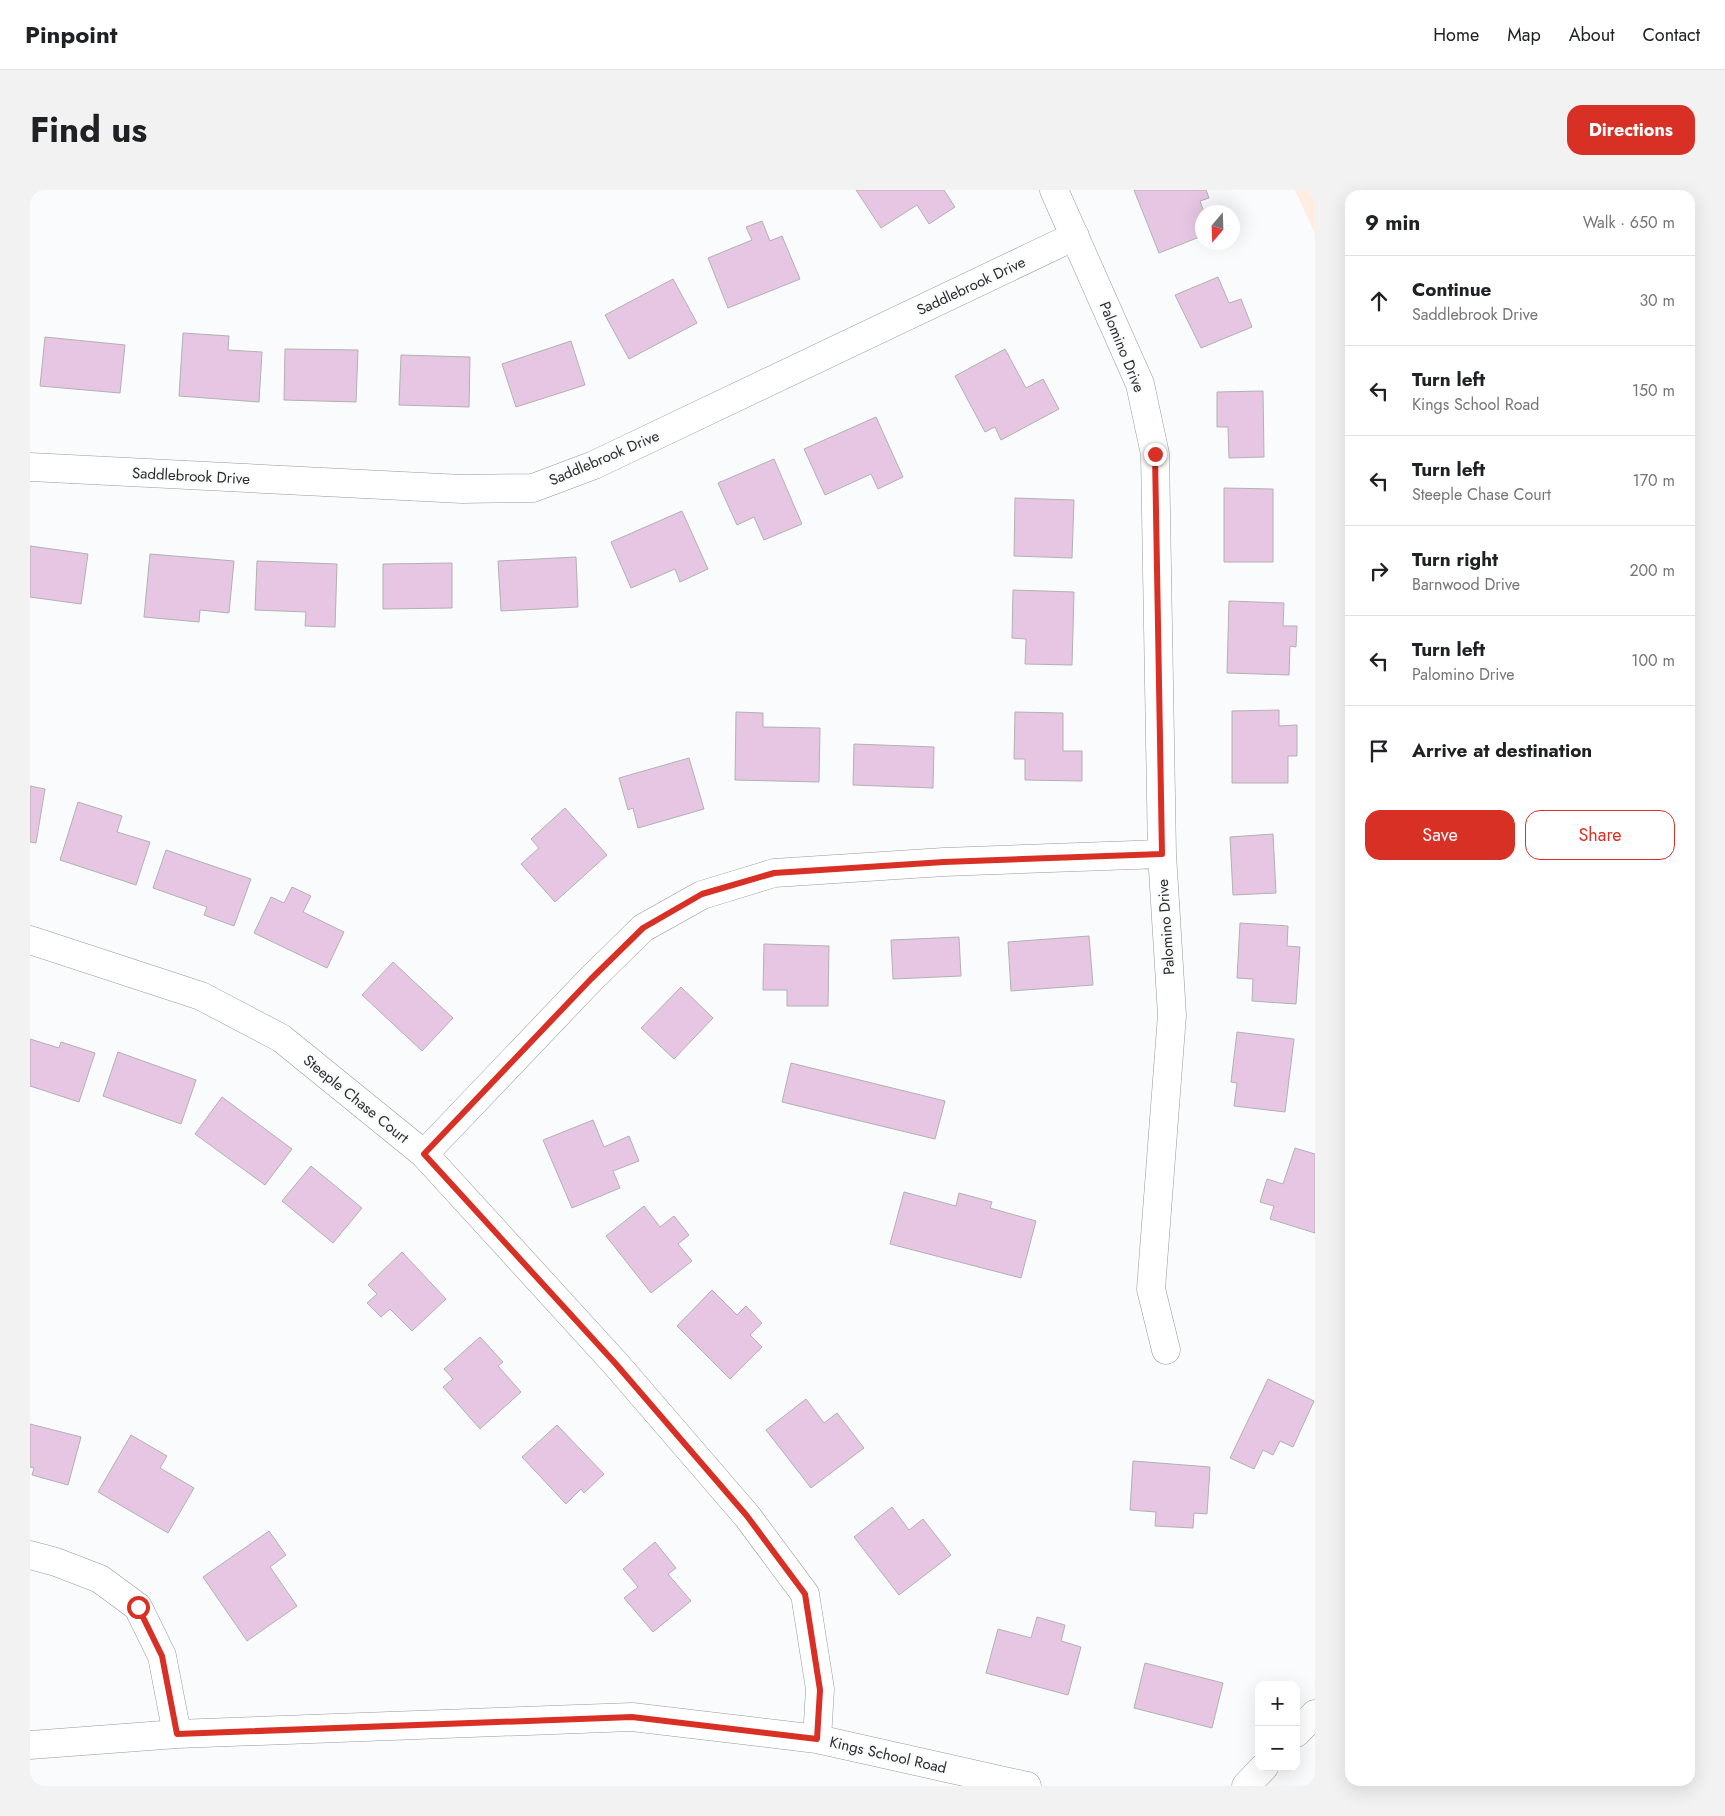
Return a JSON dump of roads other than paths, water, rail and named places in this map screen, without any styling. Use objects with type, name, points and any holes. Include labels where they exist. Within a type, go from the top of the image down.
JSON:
[{"type":"street","name":"Palomino Drive","points":[[1054,190],[1140,384],[1155,454],[1162,854],[1172,1015],[1151,1289],[1166,1350]]},
{"type":"street","name":"Saddlebrook Drive","points":[[30,467],[452,489],[533,488],[594,465],[1075,236]]},
{"type":"street","points":[[424,1154],[591,979],[643,928],[702,894],[774,873],[944,862],[1162,854]]},
{"type":"street","name":"Steeple Chase Court","points":[[30,940],[201,996],[273,1034],[354,1096],[424,1154],[615,1363],[697,1457],[747,1516],[805,1594],[820,1690],[817,1739]]},
{"type":"street","points":[[30,1556],[56,1562],[100,1579],[138,1607],[162,1656],[177,1734]]},
{"type":"street","points":[[1300,1729],[1315,1714]]},
{"type":"street","name":"Kings School Road","points":[[30,1745],[177,1734],[632,1717],[817,1739],[1027,1786]]},
{"type":"street","points":[[1246,1786],[1260,1771]]}]
